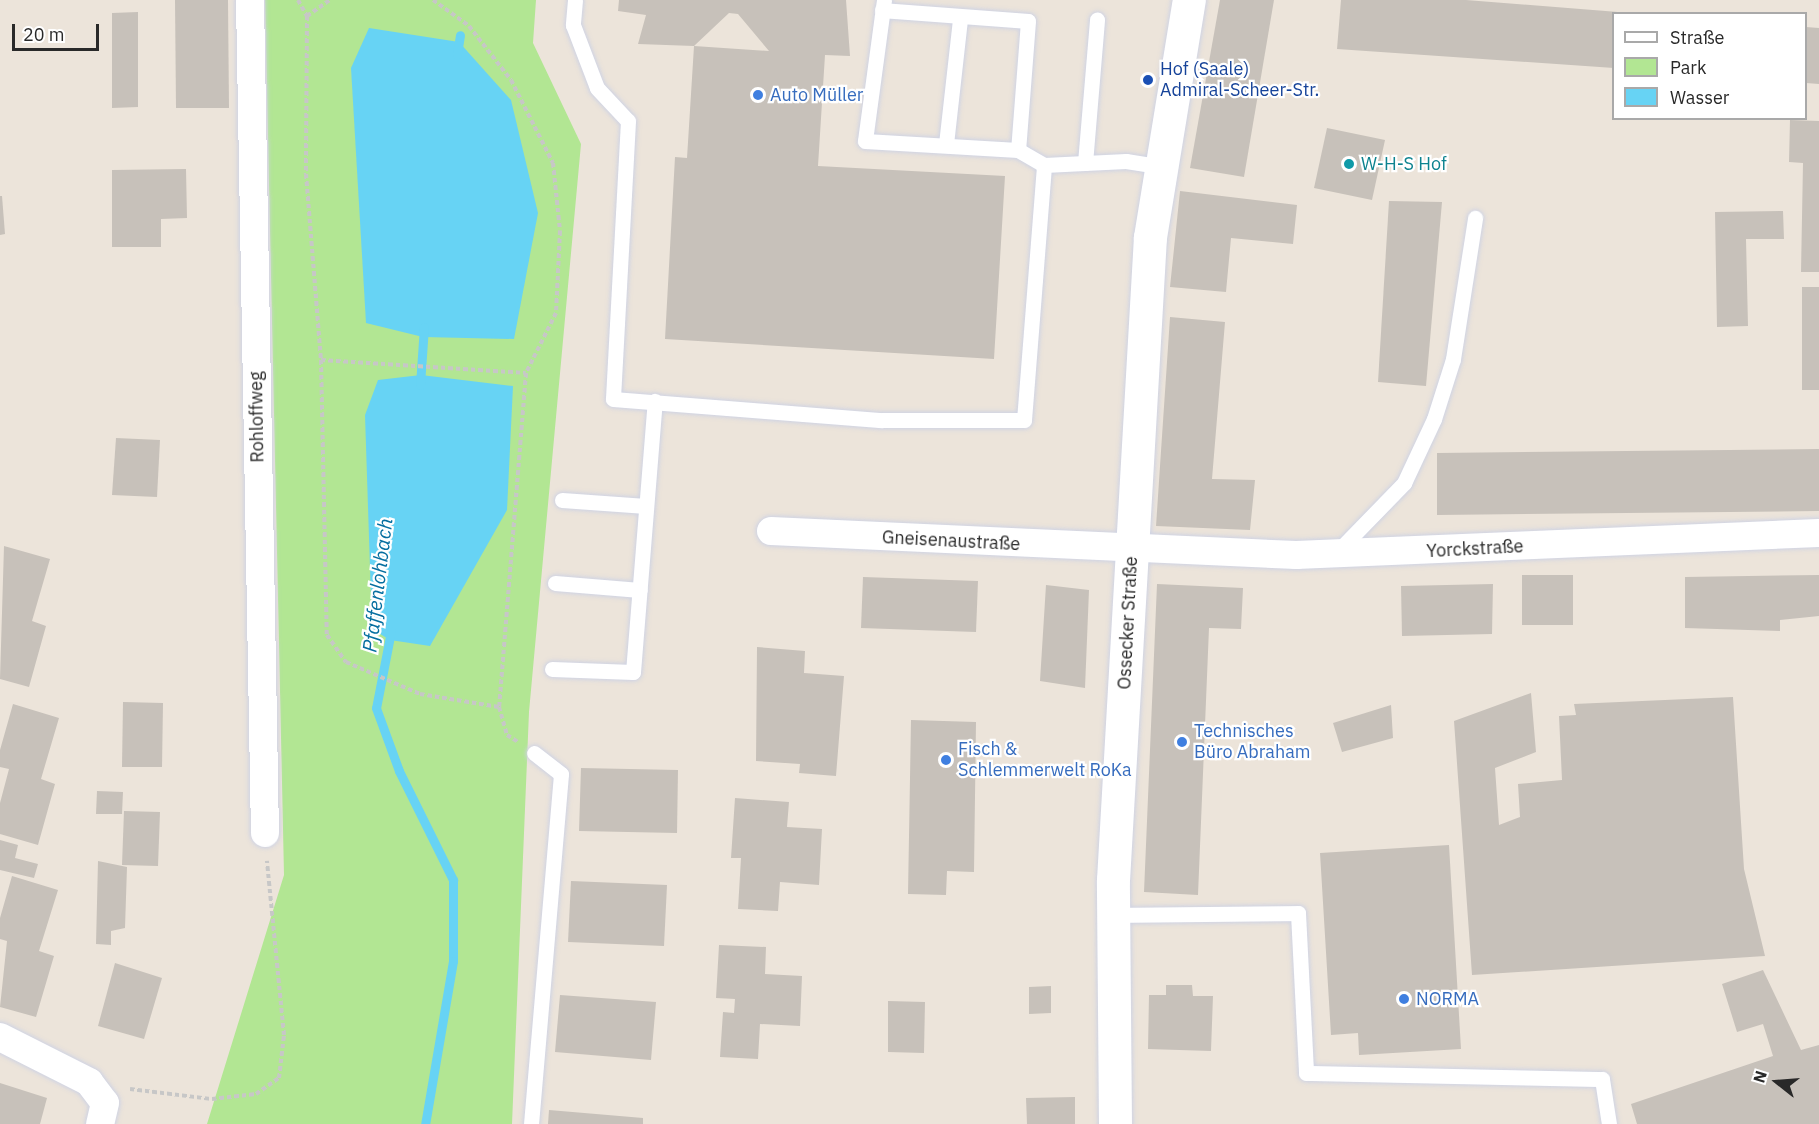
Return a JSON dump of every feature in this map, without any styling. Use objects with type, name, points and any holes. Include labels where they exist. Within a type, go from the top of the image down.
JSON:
[{"type":"street","name":"Rohloffweg","points":[[250,0],[265,833]]},
{"type":"street","name":"Ossecker Straße","points":[[1115,1124],[1115,915],[1150,237],[1190,0]]},
{"type":"street","name":"Ossecker Straße","points":[[1170,124],[1202,0]]},
{"type":"street","name":"Gneisenaustraße","points":[[771,531],[1132,551]]},
{"type":"street","name":"Yorckstraße","points":[[1132,551],[1334,555],[1819,533]]},
{"type":"street","points":[[0,1037],[89,1082],[105,1103],[100,1124]]},
{"type":"lane","points":[[575,0],[573,25],[597,88],[628,122],[613,399],[882,420],[1024,420],[1044,165]]},
{"type":"lane","points":[[1018,150],[1028,21],[960,20],[883,5],[865,141],[1018,150],[1044,165],[1085,163],[1162,167]]},
{"type":"lane","points":[[1085,163],[1096,19]]},
{"type":"lane","points":[[946,144],[960,20]]},
{"type":"lane","points":[[1334,555],[1404,483],[1434,419],[1453,359],[1475,218]]},
{"type":"lane","points":[[552,669],[633,672],[655,401]]},
{"type":"lane","points":[[562,500],[646,506]]},
{"type":"lane","points":[[555,583],[640,590]]},
{"type":"lane","points":[[531,1124],[561,774],[534,753]]},
{"type":"lane","points":[[1115,915],[1298,914],[1306,1073],[1602,1079],[1609,1124]]},
{"type":"path","points":[[298,0],[307,16],[306,174],[321,360],[327,635],[346,662],[420,694],[499,707]]},
{"type":"path","points":[[307,16],[330,0]]},
{"type":"path","points":[[433,0],[469,26],[511,80],[553,163],[561,231],[556,313],[526,373],[499,707],[507,735],[534,753]]},
{"type":"path","points":[[321,360],[526,373]]},
{"type":"path","points":[[98,1095],[110,1086],[212,1100],[255,1094],[279,1078],[284,1035],[265,833]]},
{"type":"green space","points":[[265,0],[536,0],[533,43],[581,144],[529,712],[512,1124],[207,1124],[284,875]]},
{"type":"water","points":[[369,28],[459,42],[511,100],[538,213],[514,339],[423,337],[366,323],[351,68]]},
{"type":"water","points":[[421,375],[513,386],[507,510],[430,646],[390,640],[372,629],[365,415],[378,380]]},
{"type":"building","points":[[175,0],[228,0],[229,108],[176,108]]},
{"type":"building","points":[[619,0],[846,0],[850,56],[825,55],[818,166],[1005,176],[994,359],[665,339],[675,157],[687,158],[694,46],[638,44],[646,15],[618,11]],"holes":[[[729,13],[738,14],[769,51],[694,46]]]},
{"type":"building","points":[[1220,0],[1274,0],[1244,177],[1190,168]]},
{"type":"building","points":[[1341,0],[1466,0],[1618,12],[1612,12],[1612,68],[1337,49]]},
{"type":"building","points":[[138,12],[138,107],[112,108],[112,13]]},
{"type":"building","points":[[1807,27],[1819,28],[1819,84],[1807,83]]},
{"type":"building","points":[[1790,120],[1819,121],[1819,272],[1801,272],[1803,163],[1789,162]]},
{"type":"building","name":"W-H-S Hof","points":[[1327,128],[1385,140],[1372,200],[1314,188]]},
{"type":"building","points":[[186,169],[187,218],[161,219],[161,247],[112,247],[112,170]]},
{"type":"building","points":[[1180,191],[1297,205],[1293,244],[1231,238],[1226,292],[1170,287]]},
{"type":"building","points":[[0,196],[2,196],[5,234],[0,235]]},
{"type":"building","points":[[1389,201],[1442,202],[1426,386],[1378,382]]},
{"type":"building","points":[[1783,211],[1784,239],[1746,239],[1748,326],[1717,327],[1715,212]]},
{"type":"building","points":[[1802,287],[1819,287],[1819,390],[1802,390]]},
{"type":"building","points":[[1170,317],[1225,322],[1212,479],[1255,480],[1250,530],[1156,526]]},
{"type":"building","points":[[116,438],[160,440],[157,497],[112,495]]},
{"type":"building","points":[[1819,449],[1819,511],[1437,515],[1437,453]]},
{"type":"building","points":[[4,546],[50,559],[32,621],[46,626],[29,687],[0,679]]},
{"type":"building","points":[[1522,575],[1573,575],[1573,625],[1522,625]]},
{"type":"building","points":[[1819,575],[1819,616],[1780,620],[1780,631],[1685,628],[1685,577]]},
{"type":"building","points":[[863,577],[978,581],[976,632],[861,628]]},
{"type":"building","points":[[1157,584],[1243,588],[1241,629],[1209,628],[1198,895],[1144,892]]},
{"type":"building","points":[[1493,584],[1492,634],[1402,636],[1401,586]]},
{"type":"building","points":[[1046,585],[1089,590],[1085,688],[1040,681]]},
{"type":"building","points":[[757,647],[805,651],[804,673],[844,676],[836,776],[799,773],[800,764],[756,761]]},
{"type":"building","points":[[1531,693],[1536,752],[1495,768],[1499,825],[1520,817],[1518,784],[1562,780],[1559,716],[1576,715],[1574,704],[1733,697],[1744,869],[1765,956],[1472,975],[1454,721]]},
{"type":"building","points":[[123,702],[163,703],[162,767],[122,767]]},
{"type":"building","points":[[13,704],[59,718],[41,779],[55,784],[38,845],[0,834],[0,803],[9,769],[0,767],[0,750]]},
{"type":"building","points":[[1391,705],[1393,738],[1342,752],[1333,723]]},
{"type":"building","points":[[911,720],[976,722],[974,872],[947,871],[946,895],[908,894]]},
{"type":"building","points":[[581,768],[678,770],[677,833],[579,831]]},
{"type":"building","points":[[97,791],[123,792],[122,814],[96,814]]},
{"type":"building","points":[[735,798],[789,802],[787,827],[822,829],[819,885],[780,882],[778,911],[738,909],[741,858],[731,858]]},
{"type":"building","points":[[124,811],[160,812],[158,866],[122,865]]},
{"type":"building","points":[[0,840],[18,845],[15,858],[38,864],[34,878],[0,870]]},
{"type":"building","points":[[1449,845],[1461,1049],[1359,1055],[1358,1033],[1331,1035],[1320,853]]},
{"type":"building","points":[[98,861],[127,867],[125,928],[111,931],[111,945],[96,944]]},
{"type":"building","points":[[12,876],[58,890],[39,951],[54,956],[36,1017],[0,1007],[7,941],[0,939],[0,918]]},
{"type":"building","points":[[571,881],[667,885],[664,946],[568,942]]},
{"type":"building","points":[[719,945],[766,947],[765,974],[802,976],[800,1026],[760,1024],[758,1059],[720,1057],[723,1012],[734,1013],[735,999],[716,998]]},
{"type":"building","points":[[115,963],[162,978],[144,1039],[98,1026]]},
{"type":"building","points":[[1763,970],[1801,1050],[1819,1045],[1819,1124],[1637,1124],[1631,1104],[1773,1056],[1763,1024],[1737,1032],[1722,984]]},
{"type":"building","points":[[1166,985],[1192,985],[1193,996],[1213,996],[1211,1051],[1148,1049],[1149,995],[1166,995]]},
{"type":"building","points":[[1051,986],[1051,1013],[1029,1014],[1029,987]]},
{"type":"building","points":[[560,995],[656,1002],[651,1060],[555,1052]]},
{"type":"building","points":[[888,1001],[925,1002],[924,1053],[888,1052]]},
{"type":"building","points":[[0,1083],[47,1098],[40,1124],[0,1124]]},
{"type":"building","points":[[1075,1097],[1075,1124],[1027,1124],[1026,1098]]},
{"type":"building","points":[[549,1110],[643,1118],[643,1124],[548,1124]]},
{"type":"waterway","name":"Pfaffenlohbach","points":[[457,54],[460,35]]},
{"type":"waterway","name":"Pfaffenlohbach","points":[[420,385],[424,327]]},
{"type":"waterway","name":"Pfaffenlohbach","points":[[391,631],[376,708],[399,771],[453,880],[453,961],[425,1124]]},
{"type":"place","name":"Hof (Saale) Admiral-Scheer-Str.","points":[[1148,80]]},
{"type":"place","name":"Auto Müller","points":[[758,95]]},
{"type":"place","name":"W-H-S Hof","points":[[1349,164]]},
{"type":"place","name":"Technisches Büro Abraham","points":[[1182,742]]},
{"type":"place","name":"Fisch & Schlemmerwelt RoKa","points":[[946,760]]},
{"type":"place","name":"NORMA","points":[[1404,999]]}]
